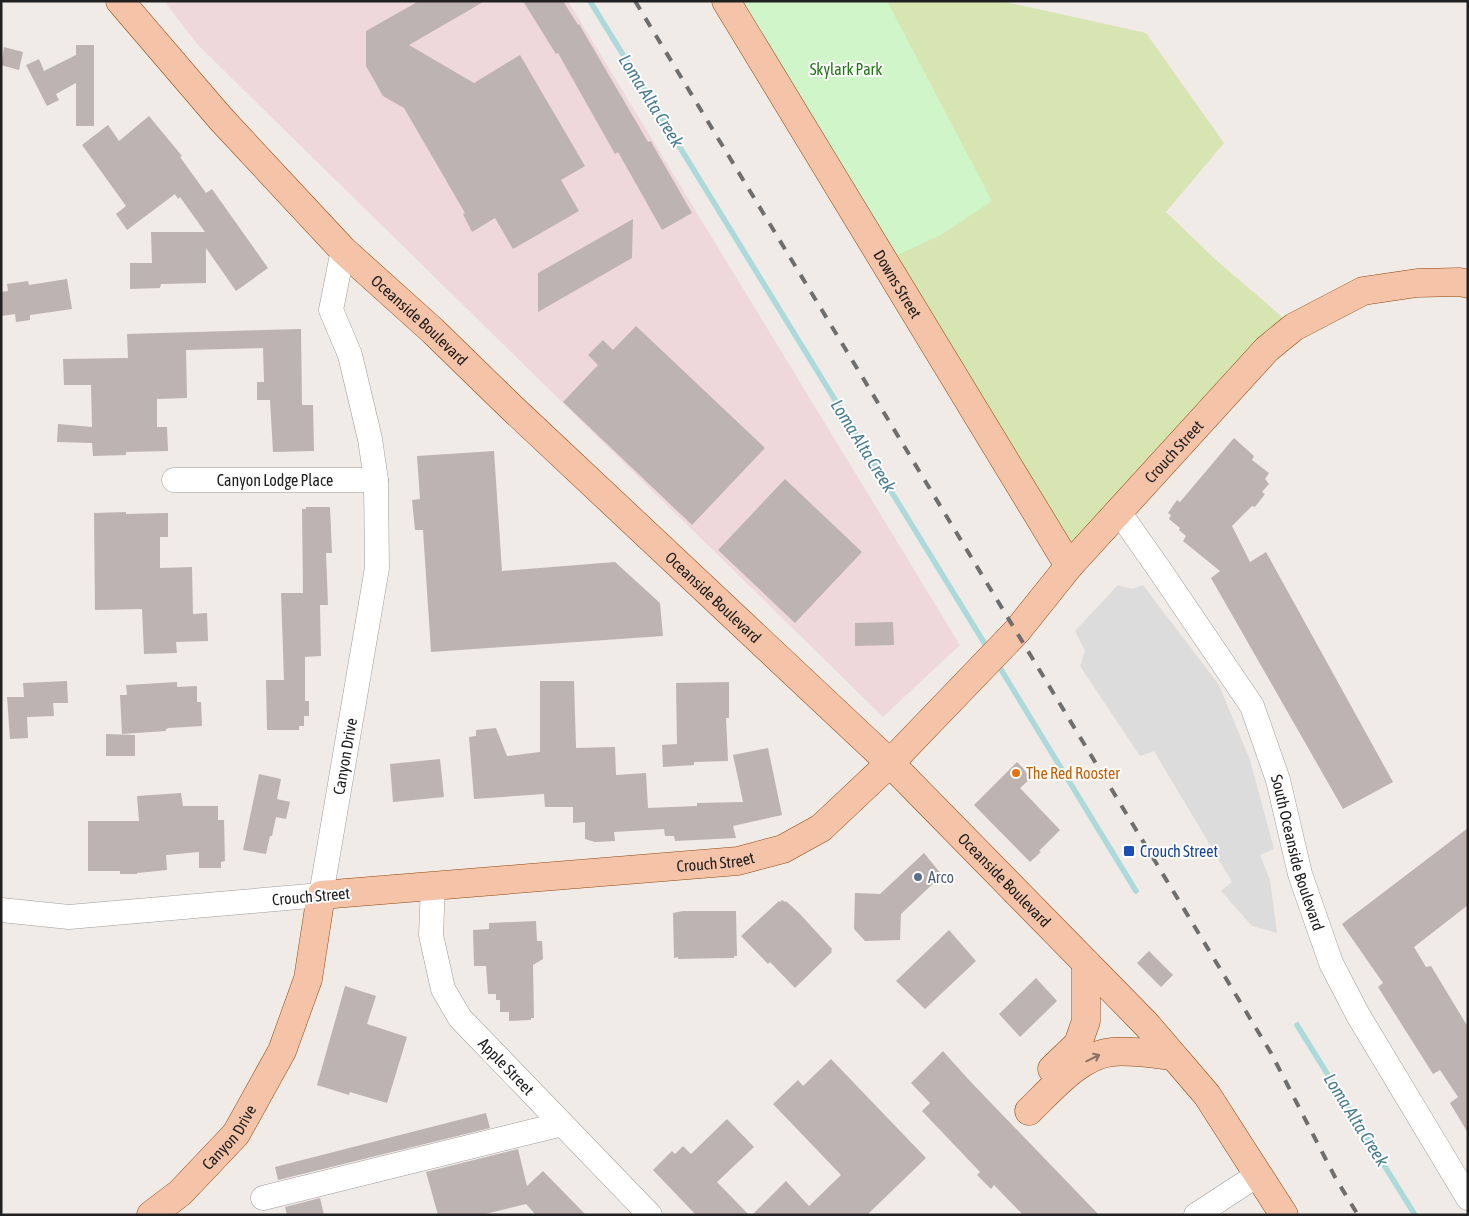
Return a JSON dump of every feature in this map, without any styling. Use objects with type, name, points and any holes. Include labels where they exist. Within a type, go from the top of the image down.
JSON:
[{"type":"main road","name":"Oceanside Boulevard","points":[[120,1],[221,119],[343,250],[433,331],[890,763],[1146,1024],[1207,1095],[1284,1215]]},
{"type":"main road","name":"Downs Street","points":[[726,1],[1070,566]]},
{"type":"main road","name":"Crouch Street","points":[[321,895],[738,861],[783,849],[821,828],[890,763],[975,676],[1070,566],[1267,349],[1294,327],[1363,292],[1417,283],[1460,282],[1468,284]]},
{"type":"main road","name":"Canyon Drive","points":[[151,1215],[180,1193],[236,1134],[282,1051],[308,979],[321,895]]},
{"type":"main road","points":[[1086,963],[1086,1021],[1078,1044],[1024,1105],[1093,1056],[1112,1052],[1173,1056]]},
{"type":"street","name":"Canyon Drive","points":[[321,895],[377,568],[376,480],[370,439],[350,355],[331,310],[343,250]]},
{"type":"street","name":"Canyon Lodge Place","points":[[174,480],[376,480]]},
{"type":"street","name":"South Oceanside Boulevard","points":[[1119,512],[1252,706],[1278,780],[1300,874],[1331,963],[1358,1016],[1468,1198]]},
{"type":"street","name":"Apple Street","points":[[432,885],[431,935],[443,988],[460,1018],[650,1215]]},
{"type":"street","name":"Crouch Street","points":[[1,910],[69,917],[321,895]]},
{"type":"street","points":[[263,1198],[562,1124]]},
{"type":"street","points":[[1196,1215],[1259,1174]]},
{"type":"shaded area","points":[[164,1],[568,1],[960,645],[883,717],[197,44]]},
{"type":"shaded area","points":[[1118,585],[1132,589],[1143,585],[1219,685],[1250,760],[1274,849],[1260,855],[1270,880],[1277,933],[1252,926],[1221,891],[1232,882],[1154,751],[1140,756],[1080,666],[1085,651],[1075,631]]},
{"type":"green space","name":"Skylark Park","points":[[726,1],[887,1],[992,201],[941,235],[884,261]]},
{"type":"green space","points":[[886,1],[1001,1],[1146,33],[1224,143],[1166,212],[1216,260],[1294,327],[1069,566],[884,261]]},
{"type":"building","points":[[419,1],[485,1],[409,45],[474,83],[520,55],[585,166],[561,180],[579,211],[513,249],[495,218],[472,232],[463,214],[465,213],[404,108],[383,96],[366,66],[366,31]]},
{"type":"building","points":[[523,1],[563,1],[579,24],[648,142],[651,141],[692,213],[662,230],[618,152],[615,154],[558,53],[556,54]]},
{"type":"building","points":[[76,45],[94,45],[94,126],[76,126],[76,83],[56,94],[59,100],[47,106],[26,65],[39,59],[44,71],[76,55]]},
{"type":"building","points":[[4,47],[23,52],[19,70],[1,65]]},
{"type":"building","points":[[149,116],[182,156],[180,157],[206,193],[212,189],[268,268],[236,291],[206,248],[206,283],[161,284],[160,288],[130,289],[130,263],[152,263],[151,232],[205,232],[180,197],[178,199],[175,194],[127,230],[116,214],[126,206],[82,145],[108,125],[119,141]]},
{"type":"building","points":[[633,219],[632,258],[538,312],[538,273]]},
{"type":"building","points":[[67,279],[72,309],[30,315],[30,320],[16,322],[15,314],[1,316],[1,292],[8,291],[7,284],[28,281],[29,285]]},
{"type":"building","points":[[636,326],[765,448],[692,525],[563,402],[598,365],[588,355],[603,340],[613,350]]},
{"type":"building","points":[[301,329],[302,405],[313,405],[314,451],[273,452],[270,400],[257,400],[257,382],[264,382],[263,348],[186,350],[187,398],[157,399],[157,427],[167,427],[168,451],[126,452],[126,455],[93,456],[92,443],[57,442],[58,424],[92,427],[91,385],[64,385],[63,359],[128,358],[127,334]]},
{"type":"building","points":[[1234,438],[1254,456],[1252,460],[1269,473],[1265,479],[1269,484],[1262,492],[1265,494],[1255,507],[1252,506],[1232,526],[1250,562],[1266,552],[1393,782],[1343,809],[1211,578],[1220,571],[1183,541],[1186,536],[1169,519],[1171,515],[1168,513],[1177,500],[1180,502]]},
{"type":"building","points":[[494,451],[502,571],[615,562],[660,603],[663,636],[431,652],[423,530],[415,530],[412,500],[420,499],[417,456]]},
{"type":"building","points":[[785,479],[862,552],[795,623],[718,550]]},
{"type":"building","points":[[306,507],[330,507],[332,553],[326,553],[328,605],[320,605],[321,656],[305,657],[305,701],[309,701],[309,716],[304,716],[304,726],[299,726],[299,730],[267,730],[266,680],[284,680],[281,593],[303,593],[302,509],[306,509]]},
{"type":"building","points":[[126,512],[126,514],[168,513],[168,537],[160,537],[160,568],[192,567],[193,614],[207,613],[208,641],[176,642],[177,653],[144,654],[142,609],[95,610],[94,513]]},
{"type":"building","points":[[893,622],[894,645],[855,646],[855,623]]},
{"type":"building","points":[[67,681],[68,703],[53,703],[54,716],[27,717],[28,738],[10,739],[7,697],[24,697],[23,683]]},
{"type":"building","points":[[540,681],[574,681],[576,748],[615,747],[616,775],[646,773],[648,808],[697,806],[697,803],[743,802],[733,755],[768,748],[782,815],[733,826],[736,838],[675,841],[674,836],[665,836],[664,829],[614,832],[615,841],[595,842],[585,839],[585,822],[573,823],[573,807],[545,807],[544,794],[474,799],[469,737],[476,736],[476,730],[496,728],[507,756],[540,752]]},
{"type":"building","points":[[177,682],[177,687],[197,686],[197,702],[201,702],[202,726],[122,734],[120,695],[127,695],[126,685]]},
{"type":"building","points":[[729,682],[729,718],[726,718],[728,761],[694,762],[694,765],[663,767],[662,745],[677,744],[676,683]]},
{"type":"building","points":[[106,734],[135,735],[135,756],[106,756]]},
{"type":"building","points":[[440,759],[444,797],[393,802],[390,764]]},
{"type":"building","points":[[1017,762],[1030,779],[1020,788],[1060,830],[1030,862],[974,805]]},
{"type":"building","points":[[259,774],[281,779],[277,799],[290,802],[286,819],[276,817],[266,854],[243,850]]},
{"type":"building","points":[[181,793],[183,806],[218,806],[218,820],[224,820],[225,861],[221,862],[221,868],[199,868],[199,852],[166,855],[167,870],[137,874],[120,874],[120,871],[88,871],[88,821],[139,821],[137,796]]},
{"type":"building","points":[[1468,828],[1468,905],[1414,947],[1426,967],[1431,966],[1468,1027],[1468,1133],[1450,1103],[1458,1097],[1440,1070],[1433,1074],[1378,987],[1383,983],[1342,924]]},
{"type":"building","points":[[924,853],[942,875],[901,914],[900,940],[865,941],[854,929],[855,893],[880,894]]},
{"type":"building","points":[[782,900],[786,901],[800,914],[832,949],[832,952],[795,988],[741,936]]},
{"type":"building","points":[[683,911],[736,911],[737,956],[734,956],[734,958],[674,958],[673,913]]},
{"type":"building","points":[[536,921],[537,941],[542,941],[543,959],[533,965],[534,1018],[531,1018],[531,1020],[509,1021],[509,1012],[500,1012],[500,1000],[496,1000],[496,994],[488,994],[486,966],[474,966],[473,930],[489,929],[489,923]]},
{"type":"building","points":[[949,930],[976,961],[925,1009],[896,981]]},
{"type":"building","points":[[1149,951],[1173,975],[1161,987],[1137,963]]},
{"type":"building","points":[[1036,978],[1057,1001],[1020,1037],[999,1014]]},
{"type":"building","points":[[345,986],[376,996],[367,1024],[407,1037],[387,1103],[350,1092],[349,1095],[317,1085]]},
{"type":"building","points":[[943,1051],[1099,1215],[1023,1215],[994,1185],[991,1189],[977,1175],[980,1172],[922,1111],[930,1103],[911,1083]]},
{"type":"building","points":[[831,1059],[926,1158],[867,1215],[752,1215],[786,1181],[809,1206],[841,1175],[773,1104],[798,1080],[803,1086]]},
{"type":"building","points":[[486,1113],[490,1128],[278,1180],[275,1167]]},
{"type":"building","points":[[727,1119],[754,1147],[717,1182],[749,1215],[696,1215],[653,1170],[672,1151],[675,1154],[683,1146],[691,1154]]},
{"type":"building","points":[[518,1149],[527,1186],[543,1171],[586,1215],[536,1215],[526,1204],[481,1215],[438,1215],[426,1172]]},
{"type":"building","points":[[320,1198],[324,1215],[287,1215],[285,1207]]},
{"type":"waterway","name":"Loma Alta Creek","points":[[590,1],[988,649]]},
{"type":"waterway","name":"Loma Alta Creek","points":[[997,663],[1136,891]]},
{"type":"waterway","name":"Loma Alta Creek","points":[[1297,1025],[1415,1215]]},
{"type":"railway","points":[[635,1],[1271,1053],[1336,1179],[1358,1215]]},
{"type":"place","name":"The Red Rooster","points":[[1016,773]]},
{"type":"place","name":"Crouch Street","points":[[1129,851]]},
{"type":"place","name":"Arco","points":[[918,877]]}]
